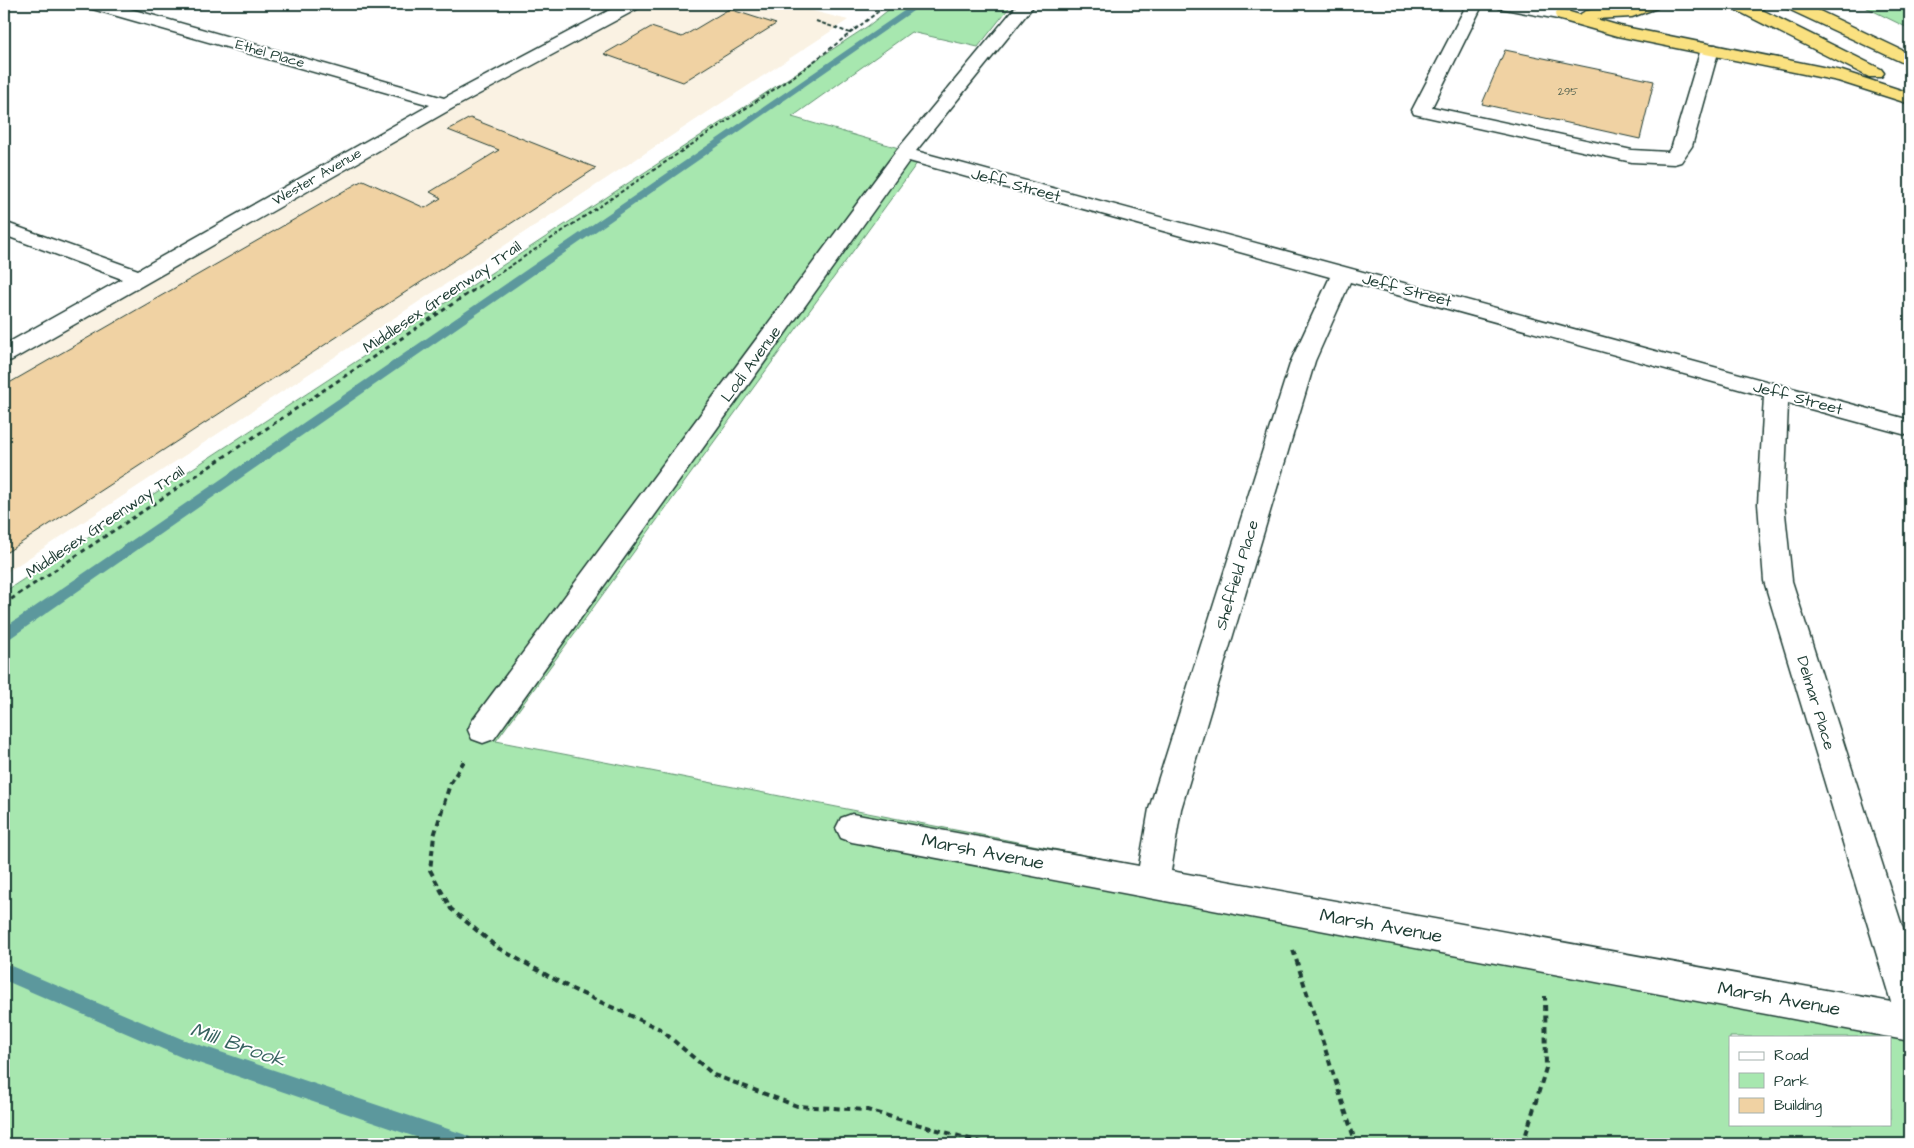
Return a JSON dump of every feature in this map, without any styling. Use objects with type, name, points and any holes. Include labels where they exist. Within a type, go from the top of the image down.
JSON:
[{"type":"highway","points":[[1563,15],[1632,12],[1651,4]]},
{"type":"highway","points":[[1738,4],[1910,90]]},
{"type":"highway","points":[[1792,4],[1910,61]]},
{"type":"highway","points":[[1563,15],[1617,31],[1842,76],[1910,99]]},
{"type":"street","name":"Ethel Place","points":[[95,4],[446,104]]},
{"type":"street","name":"Wester Avenue","points":[[4,355],[446,104],[633,4]]},
{"type":"street","name":"Lodi Avenue","points":[[482,730],[904,154],[1028,4]]},
{"type":"street","points":[[1475,4],[1421,110],[1632,156],[1674,158],[1682,146],[1710,49]]},
{"type":"street","points":[[1505,4],[1563,15]]},
{"type":"street","name":"Jeff Street","points":[[904,154],[1910,428]]},
{"type":"street","points":[[4,228],[141,278]]},
{"type":"street","name":"Sheffield Place","points":[[1152,884],[1165,809],[1303,361],[1343,273]]},
{"type":"street","name":"Delmar Place","points":[[1776,392],[1770,504],[1778,581],[1910,1006]]},
{"type":"street","name":"Marsh Avenue","points":[[852,828],[1910,1023]]},
{"type":"path","name":"Middlesex Greenway Trail","points":[[4,604],[791,78],[888,4]]},
{"type":"path","points":[[482,730],[450,784],[434,836],[430,870],[451,908],[498,948],[572,989],[660,1030],[714,1075],[797,1106],[867,1110],[987,1144]]},
{"type":"path","points":[[1279,907],[1356,1144]]},
{"type":"path","points":[[1523,1144],[1546,1068],[1544,982],[1538,955]]},
{"type":"shaded area","points":[[641,4],[786,4],[848,20],[4,574],[4,360]]},
{"type":"green space","points":[[896,4],[1012,4],[978,47],[911,32],[792,117],[923,155],[496,741],[1910,1015],[1910,1144],[4,1144],[4,592],[868,26]]},
{"type":"green space","points":[[1859,4],[1910,4],[1910,29]]},
{"type":"building","points":[[729,9],[776,24],[683,82],[604,54],[651,27],[682,37]]},
{"type":"building","points":[[1505,50],[1654,81],[1640,139],[1482,104]]},
{"type":"building","points":[[470,118],[596,168],[4,554],[4,386],[363,180],[425,208],[441,198],[430,192],[499,150],[448,130]]},
{"type":"waterway","points":[[4,635],[919,4]]},
{"type":"waterway","name":"Mill Brook","points":[[4,971],[181,1048],[463,1144]]}]
